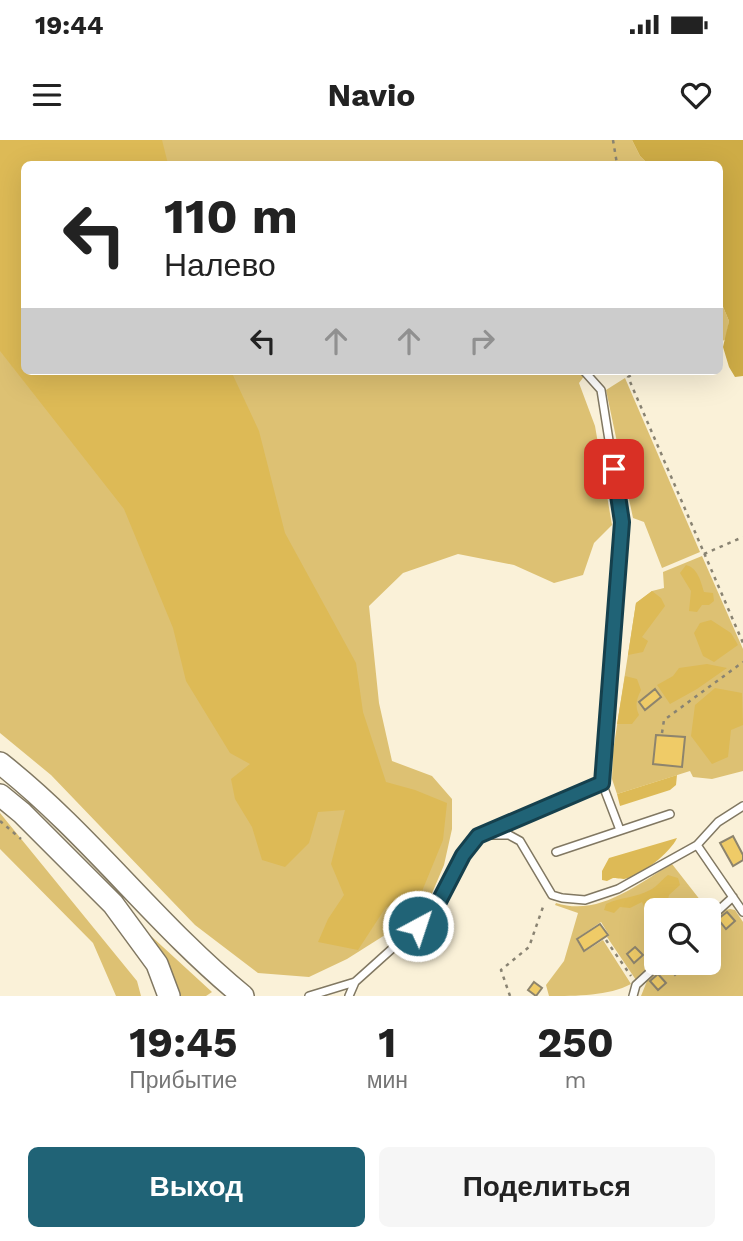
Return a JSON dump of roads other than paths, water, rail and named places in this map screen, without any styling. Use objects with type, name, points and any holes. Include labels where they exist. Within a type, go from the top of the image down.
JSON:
[{"type":"main road","points":[[0,763],[85,838],[196,957],[243,996]]},
{"type":"main road","points":[[0,795],[22,813],[113,904],[157,964],[169,996]]},
{"type":"lane","points":[[588,375],[601,390],[622,522],[602,783],[620,830]]},
{"type":"lane","points":[[349,996],[355,982],[434,911],[463,855],[478,836],[602,783]]},
{"type":"lane","points":[[478,836],[509,835],[520,841],[548,891],[562,898],[585,900],[618,889],[697,845],[718,822],[743,806]]},
{"type":"lane","points":[[556,852],[670,814]]},
{"type":"lane","points":[[697,845],[743,912]]},
{"type":"lane","points":[[721,908],[733,897]]},
{"type":"lane","points":[[634,996],[636,985],[647,975]]},
{"type":"lane","points":[[309,996],[355,982]]}]
